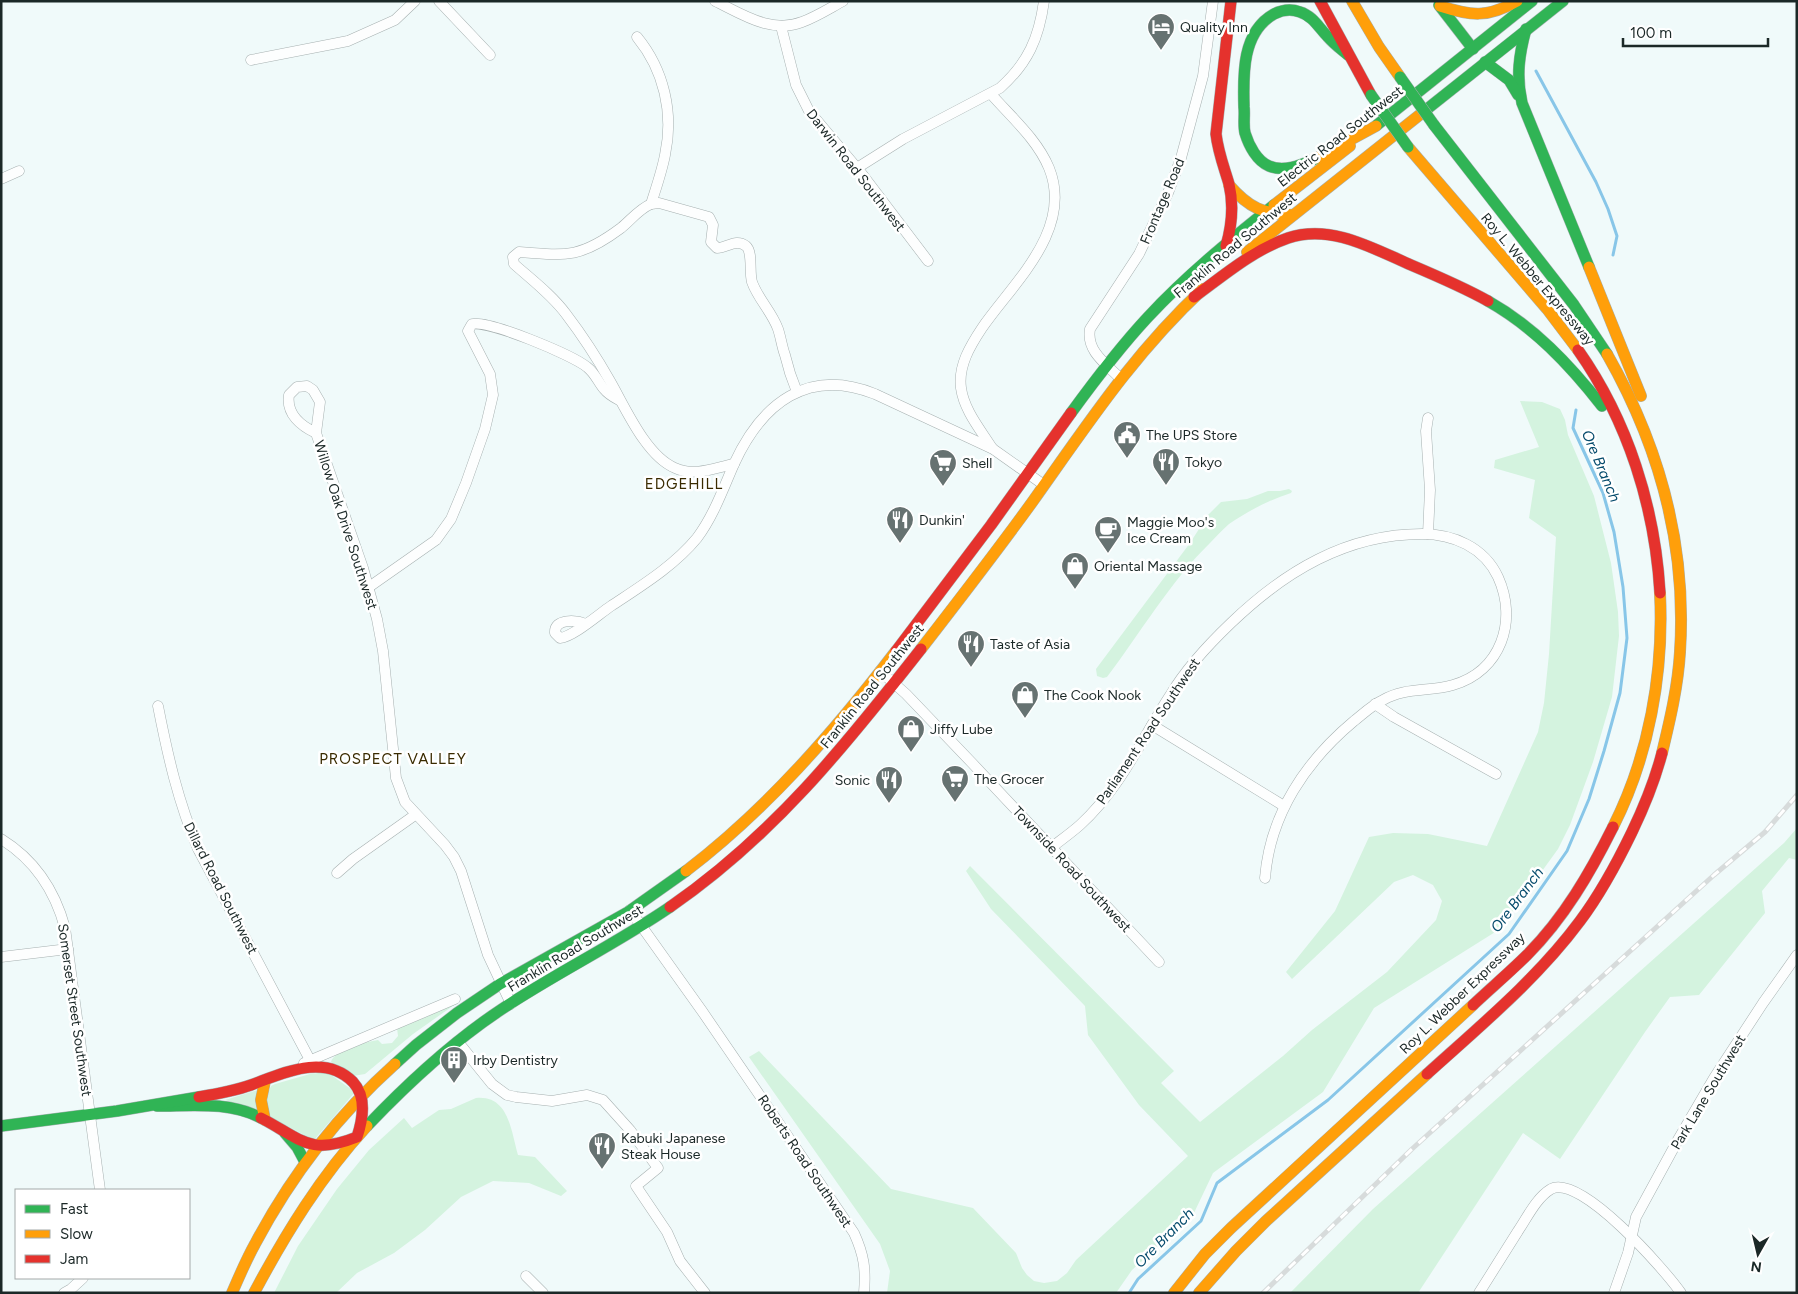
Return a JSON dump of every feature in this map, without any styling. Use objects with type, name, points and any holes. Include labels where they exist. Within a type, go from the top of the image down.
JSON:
[{"type":"main road","points":[[1226,246],[1232,222],[1229,185],[1220,160],[1216,134],[1231,1]]},
{"type":"main road","name":"Roy L. Webber Expressway","points":[[1174,1293],[1205,1254],[1231,1228],[1528,954],[1580,889],[1608,840],[1630,788],[1646,742],[1657,690],[1662,633],[1659,574],[1654,535],[1646,500],[1626,438],[1598,380],[1562,327],[1408,147],[1371,95],[1320,1]]},
{"type":"main road","name":"Roy L. Webber Expressway","points":[[1199,1293],[1236,1251],[1266,1221],[1501,1006],[1537,971],[1570,934],[1588,910],[1627,847],[1648,795],[1666,742],[1673,712],[1678,676],[1680,582],[1677,554],[1667,499],[1657,465],[1635,410],[1604,348],[1434,125],[1379,47],[1352,1]]},
{"type":"main road","points":[[1438,4],[1459,12],[1487,14],[1502,11],[1517,1]]},
{"type":"main road","name":"Electric Road Southwest","points":[[1226,246],[1532,1]]},
{"type":"main road","points":[[1485,62],[1563,1]]},
{"type":"main road","points":[[1438,4],[1485,62],[1509,80],[1522,103],[1640,392],[1650,423],[1657,465]]},
{"type":"main road","points":[[1348,55],[1328,36],[1321,26],[1312,18],[1299,11],[1281,11],[1262,20],[1255,29],[1247,51],[1245,132],[1248,144],[1268,166],[1285,170],[1310,162],[1376,126]]},
{"type":"main road","points":[[1522,103],[1517,82],[1519,55],[1526,29]]},
{"type":"main road","name":"Franklin Road Southwest","points":[[254,1293],[290,1228],[331,1168],[357,1137],[421,1072],[458,1042],[511,1004],[642,926],[675,904],[762,834],[821,772],[895,684],[1044,485],[1120,378],[1162,329],[1194,297],[1217,276],[1485,62]]},
{"type":"main road","points":[[1229,185],[1246,204],[1266,213],[1293,215]]},
{"type":"main road","points":[[1194,297],[1261,250],[1289,238],[1322,234],[1338,236],[1360,243],[1486,299],[1524,324],[1544,341],[1572,370],[1626,438]]},
{"type":"main road","name":"Franklin Road Southwest","points":[[232,1293],[267,1220],[305,1162],[362,1095],[387,1070],[458,1012],[500,984],[630,910],[685,872],[753,815],[801,765],[880,671],[949,582],[1107,364],[1163,301],[1226,246]]},
{"type":"main road","points":[[1,1126],[157,1106],[236,1090],[264,1081],[290,1069],[312,1066],[337,1071],[347,1076],[356,1084],[362,1095],[363,1114],[357,1137],[338,1145],[317,1147],[285,1133],[265,1120],[242,1110],[226,1107],[157,1106]]},
{"type":"main road","points":[[264,1081],[260,1104],[265,1120]]},
{"type":"main road","points":[[285,1133],[297,1147],[305,1162]]},
{"type":"street","points":[[251,60],[348,41],[395,20],[416,1]]},
{"type":"street","points":[[439,1],[490,55]]},
{"type":"street","points":[[715,1],[761,23],[781,26],[802,22],[843,1]]},
{"type":"street","points":[[857,168],[904,139],[991,94],[1012,77],[1026,58],[1039,27],[1044,1]]},
{"type":"street","name":"Frontage Road","points":[[1120,378],[1090,344],[1088,337],[1090,329],[1139,254],[1168,193],[1188,134],[1203,76],[1213,1]]},
{"type":"street","name":"Darwin Road Southwest","points":[[781,26],[801,98],[808,111],[857,168],[928,261]]},
{"type":"street","points":[[637,37],[646,47],[658,72],[664,87],[667,109],[668,137],[665,155],[651,204]]},
{"type":"street","points":[[991,94],[1035,143],[1050,170],[1055,197],[1050,226],[1041,246],[973,341],[961,369],[961,388],[964,400],[975,422],[993,449]]},
{"type":"street","points":[[1,180],[18,171]]},
{"type":"street","points":[[734,464],[697,472],[688,472],[673,468],[660,458],[640,433],[586,342],[565,312],[514,264],[512,260],[516,254],[564,255],[585,250],[603,241],[651,204],[659,203],[709,217],[713,225],[711,242],[717,248],[738,242],[748,248],[752,282],[779,330],[789,372],[797,392]]},
{"type":"street","points":[[368,587],[436,540],[451,518],[466,483],[485,429],[493,395],[490,374],[468,331],[472,324],[493,326],[559,352],[581,363],[593,373],[604,389],[620,401]]},
{"type":"street","points":[[586,624],[635,590],[684,552],[710,518],[743,446],[767,414],[778,404],[809,387],[826,384],[862,388],[993,449],[1044,485]]},
{"type":"street","points":[[1428,418],[1426,431],[1430,466],[1428,534]]},
{"type":"street","name":"Willow Oak Drive Southwest","points":[[316,433],[368,587],[383,651],[396,778],[404,802],[454,857],[488,955],[511,1004]]},
{"type":"street","name":"Parliament Road Southwest","points":[[1052,847],[1080,824],[1104,799],[1118,780],[1170,694],[1195,660],[1240,614],[1278,582],[1297,570],[1345,548],[1384,538],[1428,534],[1454,539],[1468,545],[1490,563],[1503,591],[1507,620],[1505,633],[1500,645],[1489,662],[1467,679],[1455,685],[1398,693],[1375,704],[1344,729],[1324,749],[1309,768],[1284,806],[1270,843],[1265,878]]},
{"type":"street","name":"Townside Road Southwest","points":[[880,671],[972,762],[1159,962]]},
{"type":"street","points":[[1375,704],[1394,717],[1496,774]]},
{"type":"street","name":"Dillard Road Southwest","points":[[158,706],[178,798],[198,849],[310,1060]]},
{"type":"street","points":[[1152,725],[1284,806]]},
{"type":"street","points":[[337,873],[353,859],[415,814]]},
{"type":"street","name":"Somerset Street Southwest","points":[[1,839],[30,862],[49,887],[60,911],[65,928],[100,1189]]},
{"type":"street","name":"Roberts Road Southwest","points":[[630,910],[721,1037],[854,1233],[860,1247],[865,1268],[864,1293]]},
{"type":"street","points":[[1,957],[68,949]]},
{"type":"street","name":"Park Lane Southwest","points":[[1614,1293],[1628,1253],[1636,1217],[1679,1138],[1720,1070],[1797,955]]},
{"type":"street","points":[[290,1069],[455,999]]},
{"type":"street","points":[[458,1042],[492,1084],[508,1095],[552,1100],[587,1095],[603,1100],[630,1130],[658,1168],[636,1186],[667,1232],[680,1261],[706,1293]]},
{"type":"street","points":[[1479,1293],[1534,1206],[1549,1190],[1556,1187],[1566,1188],[1591,1202],[1613,1219],[1631,1236],[1681,1293]]},
{"type":"street","points":[[526,1276],[543,1293]]},
{"type":"street","points":[[64,1293],[82,1279]]},
{"type":"green space","points":[[1520,401],[1542,402],[1560,409],[1565,420],[1568,435],[1594,496],[1611,563],[1618,612],[1619,636],[1612,697],[1593,762],[1570,825],[1558,849],[1500,929],[1374,1008],[1323,1092],[1213,1173],[1193,1215],[1132,1270],[1116,1293],[887,1293],[890,1271],[880,1244],[749,1057],[759,1051],[891,1189],[973,1208],[1016,1253],[1022,1268],[1034,1281],[1044,1283],[1057,1281],[1067,1273],[1076,1260],[1188,1156],[1139,1105],[1088,1035],[1085,1006],[991,909],[966,871],[970,866],[1174,1071],[1161,1083],[1200,1122],[1283,1056],[1312,1030],[1387,972],[1436,920],[1442,901],[1433,885],[1413,875],[1394,882],[1292,979],[1286,972],[1335,911],[1369,837],[1393,833],[1428,834],[1487,846],[1538,732],[1544,703],[1549,654],[1556,537],[1529,518],[1535,480],[1494,468],[1495,460],[1539,447]]},
{"type":"green space","points":[[1289,489],[1292,491],[1291,493],[1251,510],[1229,524],[1182,574],[1107,677],[1097,676],[1096,669],[1190,543],[1208,515],[1221,502],[1247,499],[1268,491]]},
{"type":"green space","points":[[1797,828],[1797,860],[1789,858],[1762,891],[1765,913],[1699,995],[1670,997],[1560,1159],[1523,1133],[1418,1293],[1290,1293],[1373,1209],[1784,843]]},
{"type":"green space","points":[[457,1003],[413,1034],[365,1074],[353,1076],[331,1062],[333,1058],[344,1050],[359,1045],[378,1040],[382,1044],[392,1043],[398,1036],[397,1028]]},
{"type":"green space","points":[[327,1072],[355,1092],[314,1140],[272,1118],[263,1104],[271,1086],[310,1074]]},
{"type":"green space","points":[[258,1090],[257,1110],[225,1100]]},
{"type":"green space","points":[[476,1098],[496,1102],[502,1108],[507,1116],[518,1155],[535,1157],[567,1191],[561,1196],[529,1183],[493,1181],[461,1197],[425,1230],[394,1253],[357,1273],[336,1293],[274,1293],[298,1246],[337,1189],[369,1150],[404,1118],[412,1128],[439,1110],[451,1109]]},
{"type":"waterway","name":"Ore Branch","points":[[1536,71],[1596,182],[1608,209],[1617,236],[1613,255]]},
{"type":"waterway","name":"Ore Branch","points":[[1129,1293],[1138,1279],[1201,1221],[1217,1183],[1328,1100],[1509,934],[1567,851],[1589,799],[1604,751],[1620,693],[1627,638],[1623,587],[1614,532],[1603,493],[1573,428],[1576,410]]},
{"type":"railway","points":[[1263,1293],[1412,1149],[1714,875],[1765,832],[1797,795]]},
{"type":"traffic: fast","points":[[1377,125],[1532,1]]},
{"type":"traffic: fast","points":[[1422,113],[1563,1]]},
{"type":"traffic: fast","points":[[1439,5],[1473,49]]},
{"type":"traffic: fast","points":[[1317,158],[1294,167],[1281,169],[1265,164],[1251,148],[1244,130],[1244,81],[1250,43],[1263,22],[1274,14],[1294,10],[1309,16],[1348,55]]},
{"type":"traffic: fast","points":[[1526,29],[1519,66],[1522,103],[1589,267]]},
{"type":"traffic: fast","points":[[1485,62],[1509,80],[1518,95]]},
{"type":"traffic: fast","points":[[1400,77],[1434,125]]},
{"type":"traffic: fast","points":[[1371,95],[1408,147]]},
{"type":"traffic: fast","points":[[1434,125],[1574,305],[1607,354]]},
{"type":"traffic: fast","points":[[1071,413],[1118,352],[1163,302],[1209,259],[1274,205]]},
{"type":"traffic: fast","points":[[1488,301],[1521,322],[1536,335],[1564,361],[1602,406]]},
{"type":"traffic: fast","points":[[395,1064],[457,1013],[500,984],[628,912],[686,871]]},
{"type":"traffic: fast","points":[[367,1126],[398,1094],[466,1035],[523,996],[670,907]]},
{"type":"traffic: fast","points":[[1,1126],[117,1111],[199,1097]]},
{"type":"traffic: fast","points":[[157,1106],[196,1105],[223,1107],[236,1109],[261,1118]]},
{"type":"traffic: fast","points":[[285,1133],[297,1147],[305,1162]]},
{"type":"traffic: slow","points":[[1352,1],[1379,47],[1400,77]]},
{"type":"traffic: slow","points":[[1440,6],[1461,12],[1479,14],[1507,7],[1517,1]]},
{"type":"traffic: slow","points":[[1247,252],[1422,113]]},
{"type":"traffic: slow","points":[[1317,158],[1376,126]]},
{"type":"traffic: slow","points":[[1274,205],[1350,146]]},
{"type":"traffic: slow","points":[[1408,147],[1547,309],[1578,350]]},
{"type":"traffic: slow","points":[[1229,185],[1243,199],[1257,208],[1273,213],[1293,215]]},
{"type":"traffic: slow","points":[[1589,267],[1641,396]]},
{"type":"traffic: slow","points":[[921,649],[1006,538],[1112,390],[1155,338],[1203,289]]},
{"type":"traffic: slow","points":[[1607,354],[1626,389],[1642,425],[1666,498],[1674,535],[1679,573],[1681,612],[1680,652],[1676,690],[1662,753]]},
{"type":"traffic: slow","points":[[1613,827],[1626,800],[1636,772],[1652,713],[1659,653],[1660,593]]},
{"type":"traffic: slow","points":[[686,871],[716,847],[772,796],[824,740],[896,651]]},
{"type":"traffic: slow","points":[[1174,1293],[1205,1254],[1231,1228],[1473,1005]]},
{"type":"traffic: slow","points":[[232,1293],[255,1244],[284,1194],[300,1171],[335,1125],[395,1064]]},
{"type":"traffic: slow","points":[[1199,1293],[1236,1251],[1266,1221],[1427,1074]]},
{"type":"traffic: slow","points":[[265,1081],[261,1100],[265,1120]]},
{"type":"traffic: slow","points":[[254,1293],[319,1185],[367,1126]]},
{"type":"traffic: jam","points":[[1226,246],[1230,230],[1232,207],[1229,184],[1216,134],[1231,1]]},
{"type":"traffic: jam","points":[[1320,1],[1371,95]]},
{"type":"traffic: jam","points":[[1194,297],[1263,249],[1288,238],[1304,234],[1320,234],[1336,236],[1366,245],[1488,301]]},
{"type":"traffic: jam","points":[[1578,350],[1596,377],[1611,406],[1625,435],[1636,466],[1652,529],[1660,593]]},
{"type":"traffic: jam","points":[[896,651],[991,525],[1071,413]]},
{"type":"traffic: jam","points":[[670,907],[707,880],[775,820],[835,755],[921,649]]},
{"type":"traffic: jam","points":[[1427,1074],[1527,982],[1580,921],[1608,878],[1632,832],[1649,793],[1662,753]]},
{"type":"traffic: jam","points":[[1473,1005],[1527,955],[1553,926],[1585,878],[1613,827]]},
{"type":"traffic: jam","points":[[199,1097],[238,1089],[290,1071],[317,1067],[342,1073],[353,1082],[362,1101],[362,1116],[357,1137],[341,1143],[317,1145],[306,1142],[261,1118]]},
{"type":"place","name":"Quality Inn","points":[[1161,51]]},
{"type":"place","name":"The UPS Store","points":[[1127,459]]},
{"type":"place","name":"Tokyo","points":[[1166,486]]},
{"type":"place","name":"Shell","points":[[943,487]]},
{"type":"place","name":"Dunkin'","points":[[900,544]]},
{"type":"place","name":"Maggie Moo's Ice Cream","points":[[1108,554]]},
{"type":"place","name":"Oriental Massage","points":[[1075,590]]},
{"type":"place","name":"Taste of Asia","points":[[971,668]]},
{"type":"place","name":"The Cook Nook","points":[[1025,719]]},
{"type":"place","name":"Jiffy Lube","points":[[911,753]]},
{"type":"place","name":"The Grocer","points":[[955,803]]},
{"type":"place","name":"Sonic","points":[[889,804]]},
{"type":"place","name":"Irby Dentistry","points":[[454,1084]]},
{"type":"place","name":"Kabuki Japanese Steak House","points":[[602,1170]]},
{"type":"district","name":"EDGEHILL","points":[[684,484]]},
{"type":"district","name":"PROSPECT VALLEY","points":[[393,759]]}]
